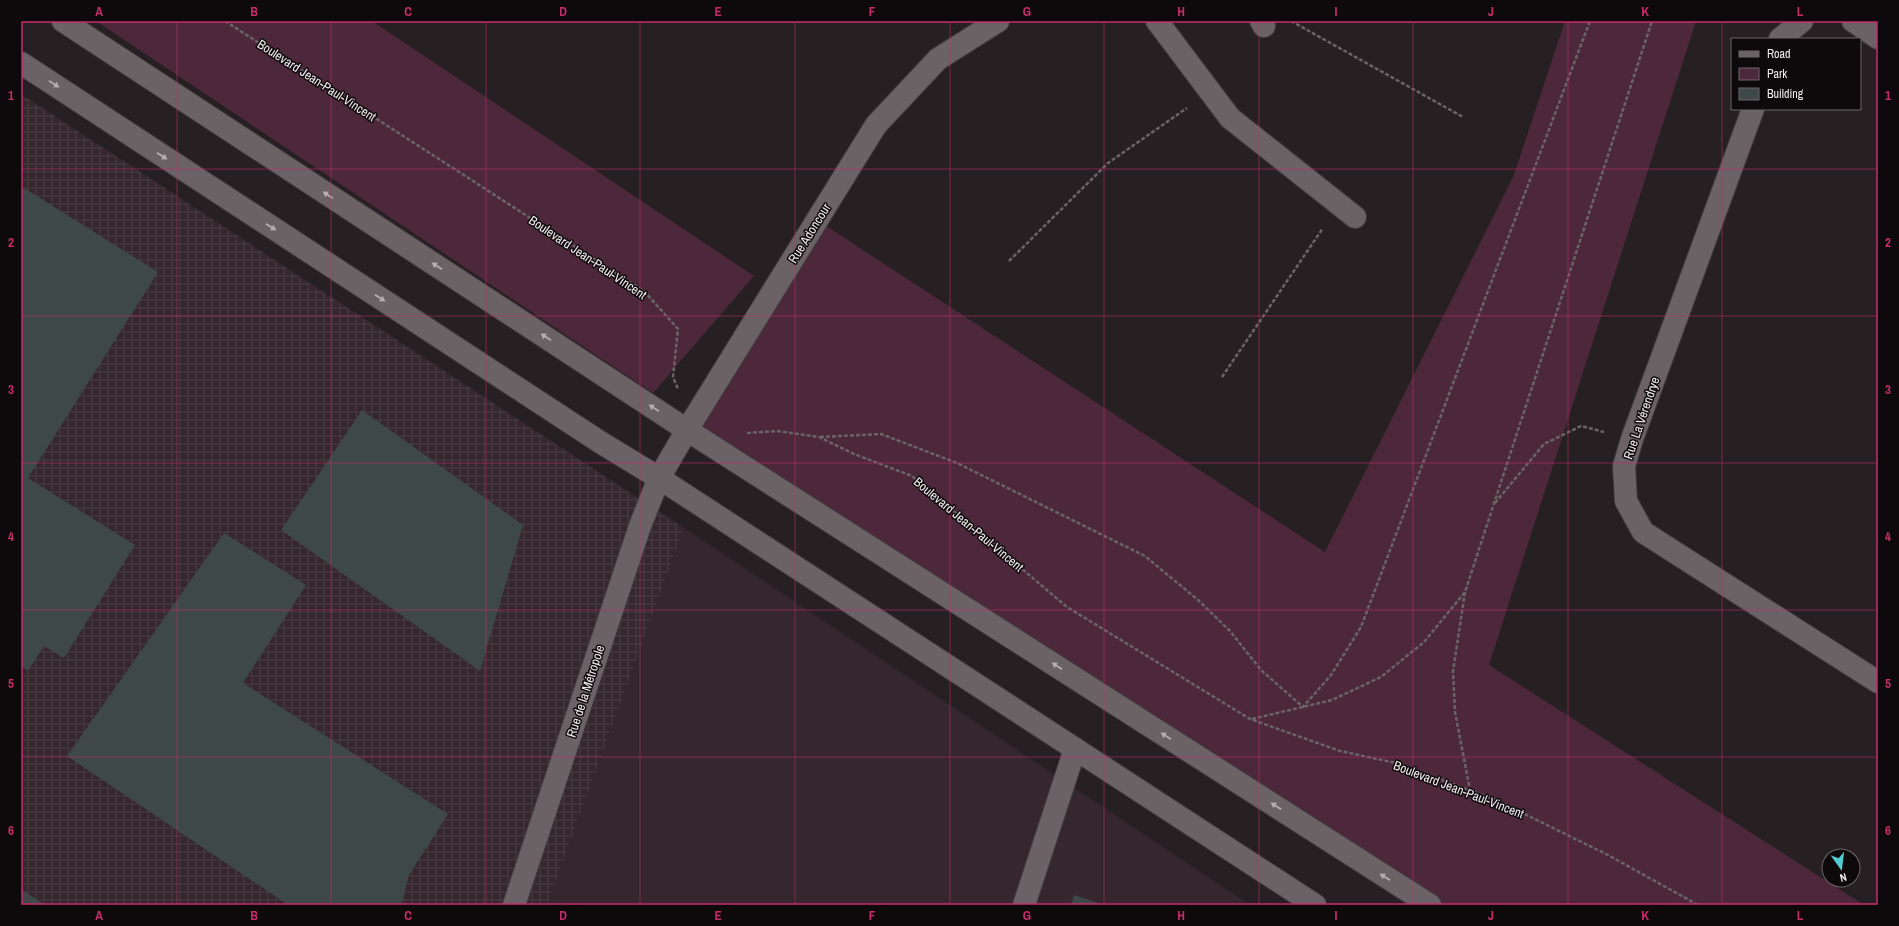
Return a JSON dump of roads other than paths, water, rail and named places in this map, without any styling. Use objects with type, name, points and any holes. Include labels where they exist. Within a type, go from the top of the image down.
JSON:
[{"type":"street","points":[[63,21],[690,425],[1409,899],[1430,905]]},
{"type":"street","name":"Rue Adoncour","points":[[659,478],[690,425],[876,125],[938,59],[998,21]]},
{"type":"street","points":[[1158,21],[1230,118],[1346,211]]},
{"type":"street","points":[[1781,38],[1802,21]]},
{"type":"street","points":[[1853,21],[1878,38]]},
{"type":"street","points":[[21,63],[600,442],[659,478],[1314,905]]},
{"type":"street","name":"Rue La Vérendrye","points":[[1753,110],[1632,439],[1624,466],[1626,501],[1643,532],[1878,682]]},
{"type":"street","name":"Rue de la Métropole","points":[[514,905],[640,526],[659,478]]},
{"type":"street","points":[[1024,905],[1075,749]]}]
